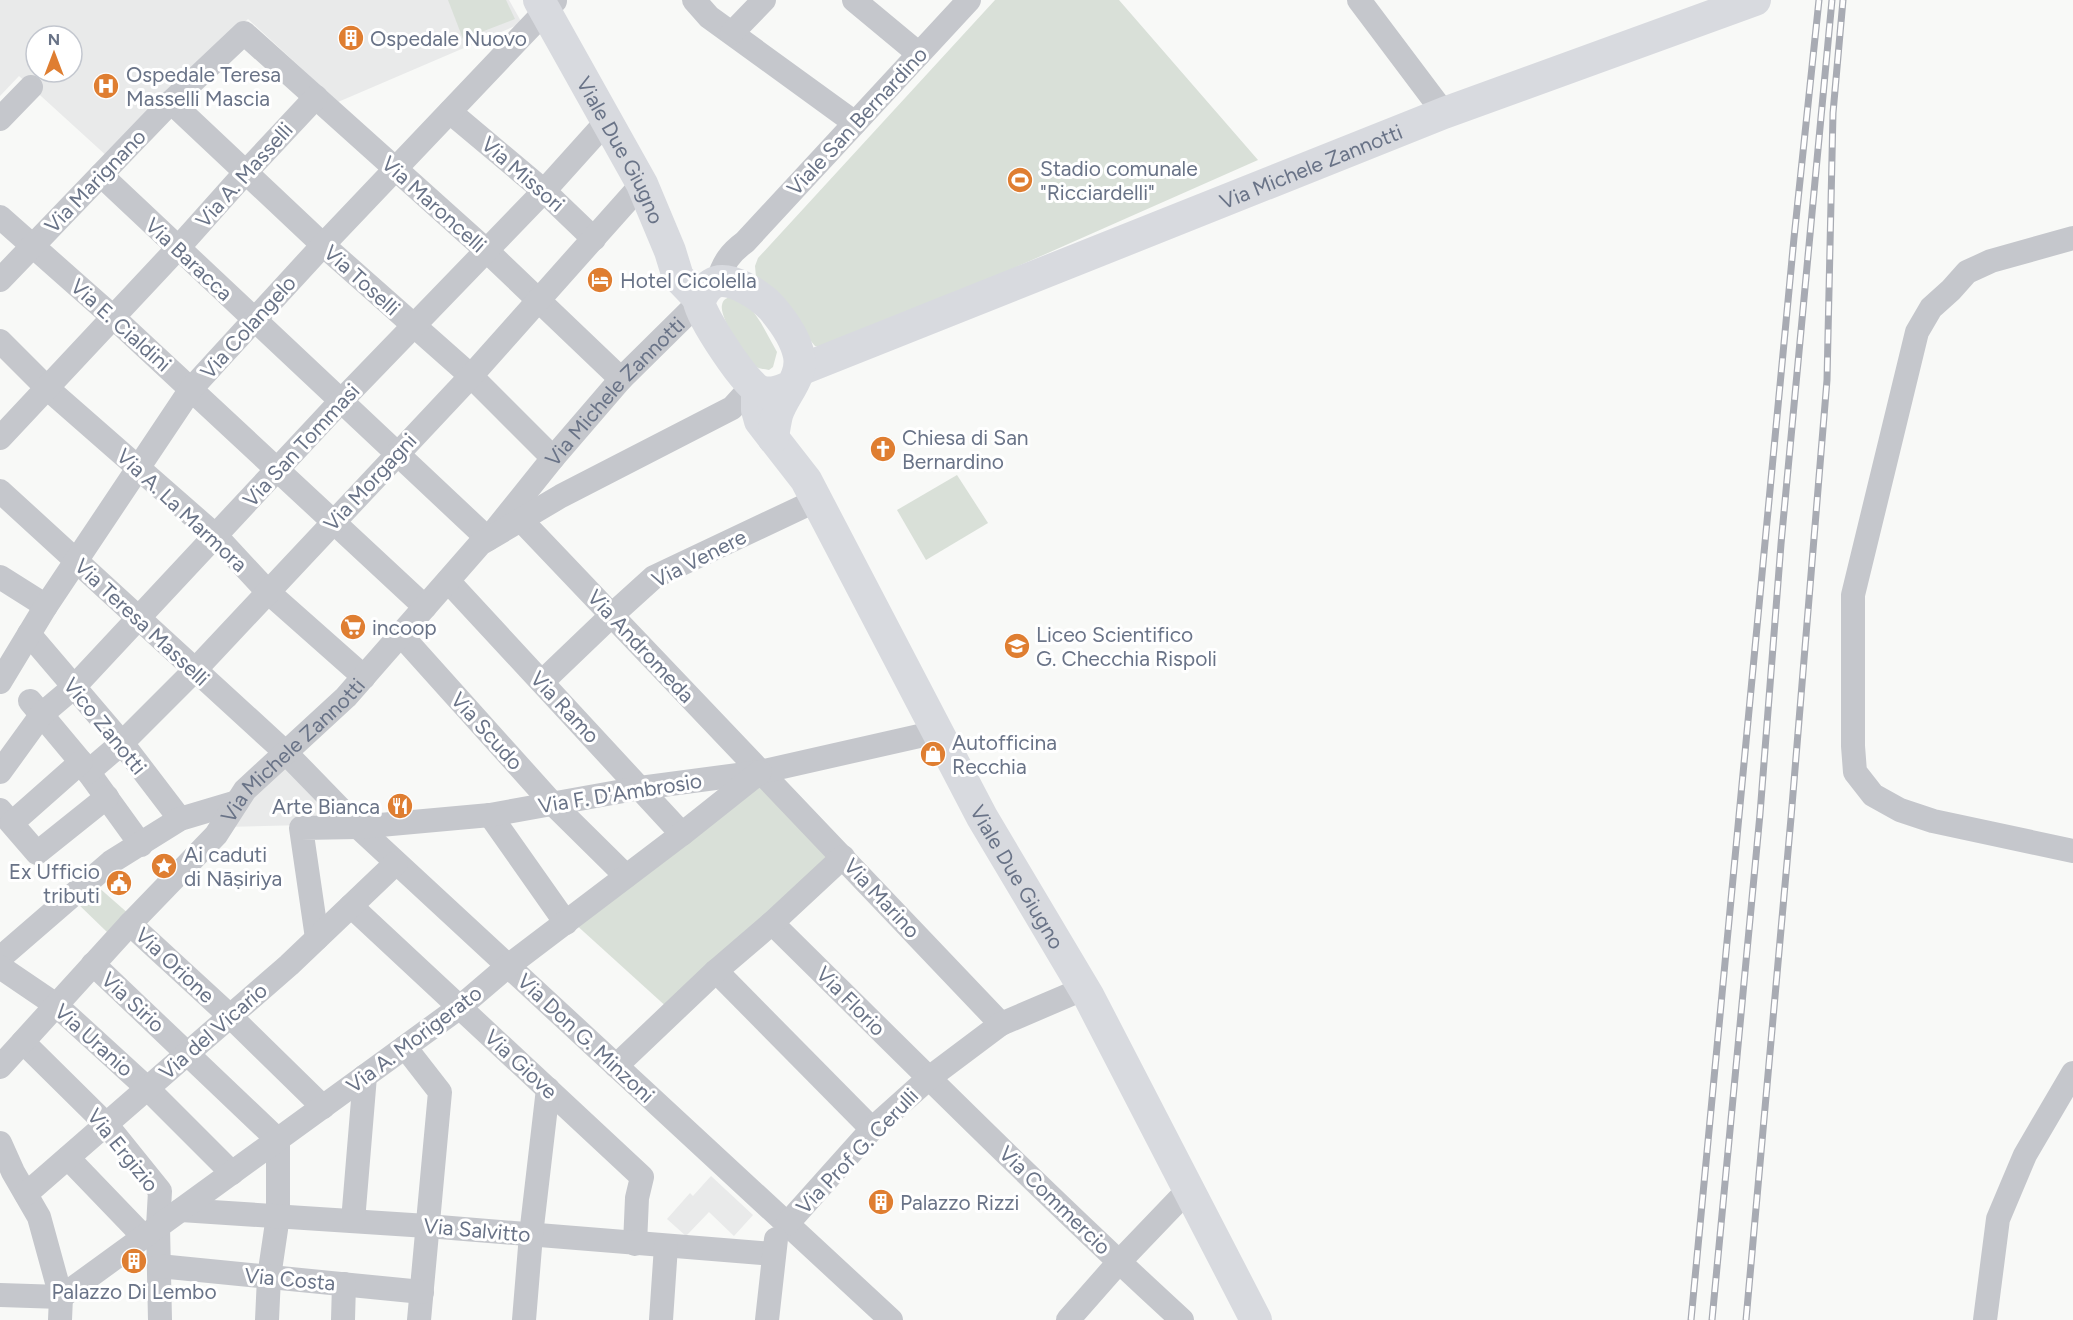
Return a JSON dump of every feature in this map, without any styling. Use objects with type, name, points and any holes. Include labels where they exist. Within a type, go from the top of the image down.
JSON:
[{"type":"main road","name":"Via Michele Zannotti","points":[[755,388],[772,394],[795,365],[837,354],[1444,113],[1755,0]]},
{"type":"main road","name":"Viale Due Giugno","points":[[547,4],[642,184],[670,250],[678,277],[714,290]]},
{"type":"main road","points":[[755,388],[714,333],[700,309],[714,290],[771,308],[795,365],[777,416],[773,438]]},
{"type":"main road","name":"Viale Due Giugno","points":[[755,388],[760,421],[806,480],[981,817],[1083,989],[1256,1320]]},
{"type":"street","points":[[694,0],[710,17],[855,123]]},
{"type":"street","points":[[732,33],[764,0]]},
{"type":"street","points":[[854,0],[919,54]]},
{"type":"street","name":"Viale San Bernardino","points":[[714,290],[746,242],[969,0]]},
{"type":"street","points":[[1359,0],[1444,113]]},
{"type":"street","name":"Via Colangelo","points":[[3,673],[191,389],[323,245],[450,112],[547,4]]},
{"type":"street","name":"Via Maroncelli","points":[[244,33],[487,251],[621,379]]},
{"type":"street","name":"Via Marignano","points":[[0,280],[171,102],[244,33]]},
{"type":"street","points":[[0,120],[32,87]]},
{"type":"street","name":"Via A. Masselli","points":[[0,438],[316,97]]},
{"type":"street","name":"Via Toselli","points":[[171,102],[323,245],[471,376],[553,458]]},
{"type":"street","name":"Via Missori","points":[[450,112],[544,191],[594,239]]},
{"type":"street","name":"Via San Tommasi","points":[[0,772],[36,707],[74,687],[341,401],[544,191],[607,121]]},
{"type":"street","name":"Via Baracca","points":[[101,175],[488,539]]},
{"type":"street","name":"Via Morgagni","points":[[6,817],[122,743],[195,670],[396,453],[471,376],[642,184]]},
{"type":"street","name":"Via E. Cialdini","points":[[0,217],[113,317],[425,607]]},
{"type":"street","points":[[2073,238],[1991,261],[1967,272],[1931,308],[1917,332],[1853,595],[1855,772],[1873,795],[1900,810],[1933,821],[2073,851]]},
{"type":"street","name":"Via Michele Zannotti","points":[[488,539],[621,379],[714,290]]},
{"type":"street","name":"Via A. La Marmora","points":[[0,341],[47,388],[216,536],[268,592],[364,677]]},
{"type":"street","name":"Via Michele Zannotti","points":[[0,1067],[130,924],[216,836],[246,790],[346,697],[480,544],[561,496],[732,408],[755,388]]},
{"type":"street","name":"Via Venere","points":[[543,682],[654,577],[815,501]]},
{"type":"street","name":"Via Teresa Masselli","points":[[3,502],[76,561],[285,752]]},
{"type":"street","name":"Via Andromeda","points":[[521,520],[760,772]]},
{"type":"street","points":[[0,577],[46,606]]},
{"type":"street","name":"Via Ramo","points":[[448,581],[682,834]]},
{"type":"street","name":"Vico Zanotti","points":[[29,634],[122,743],[180,819]]},
{"type":"street","name":"Via Scudo","points":[[401,634],[551,802],[626,876]]},
{"type":"street","points":[[36,707],[84,767],[141,845]]},
{"type":"street","name":"Via F. D'Ambrosio","points":[[317,938],[301,828],[358,827],[490,815],[551,802],[760,772],[937,732]]},
{"type":"street","name":"Via Don G. Minzoni","points":[[285,752],[396,863],[783,1220],[880,1315]]},
{"type":"street","name":"Via A. Morigerato","points":[[60,1308],[151,1232],[460,1007],[508,966],[760,772]]},
{"type":"street","name":"Via Marino","points":[[760,772],[1002,1024]]},
{"type":"street","points":[[6,817],[37,853],[106,797]]},
{"type":"street","points":[[0,958],[111,862],[180,819],[237,802]]},
{"type":"street","points":[[490,815],[566,922]]},
{"type":"street","points":[[616,1066],[716,971],[772,923],[843,856]]},
{"type":"street","name":"Via del Vicario","points":[[26,1194],[230,1016],[396,863]]},
{"type":"street","name":"Via Giove","points":[[351,906],[642,1177],[637,1197],[635,1244]]},
{"type":"street","name":"Via Florio","points":[[772,923],[929,1078]]},
{"type":"street","name":"Via Orione","points":[[130,924],[230,1016],[323,1107]]},
{"type":"street","name":"Via Sirio","points":[[93,964],[278,1140]]},
{"type":"street","name":"Via Uranio","points":[[0,967],[56,1005],[147,1088],[232,1173]]},
{"type":"street","points":[[716,971],[872,1129]]},
{"type":"street","name":"Via Prof G. Cerulli","points":[[783,1220],[872,1129],[929,1078],[1002,1024],[1083,989]]},
{"type":"street","name":"Via Ergizio","points":[[23,1042],[106,1124],[160,1191],[151,1232],[159,1266],[160,1320]]},
{"type":"street","points":[[405,1047],[440,1092],[419,1320]]},
{"type":"street","points":[[1985,1320],[1998,1220],[2025,1155],[2073,1073]]},
{"type":"street","points":[[353,1221],[365,1076]]},
{"type":"street","name":"Via Commercio","points":[[929,1078],[1182,1320]]},
{"type":"street","points":[[524,1320],[531,1235],[548,1089]]},
{"type":"street","points":[[267,1320],[269,1277],[278,1216],[278,1140]]},
{"type":"street","points":[[0,1143],[39,1217],[60,1308],[0,1295]]},
{"type":"street","points":[[68,1158],[151,1232]]},
{"type":"street","points":[[1068,1320],[1119,1262],[1188,1190]]},
{"type":"street","name":"Via Salvitto","points":[[181,1210],[427,1226],[774,1254]]},
{"type":"street","points":[[767,1320],[774,1254],[783,1220]]},
{"type":"street","points":[[661,1320],[666,1246]]},
{"type":"street","name":"Via Costa","points":[[159,1266],[422,1292]]},
{"type":"street","points":[[343,1320],[344,1284]]},
{"type":"shaded area","name":"Ospedale Teresa Masselli Mascia","points":[[0,0],[509,0],[522,23],[338,102],[248,19],[109,158],[28,84],[84,84],[84,24],[24,24],[24,81],[19,76],[0,96]]},
{"type":"shaded area","points":[[448,0],[506,0],[515,19],[463,39]]},
{"type":"shaded area","name":"Stadio comunale \"Ricciardelli\"","points":[[995,0],[1119,0],[1258,160],[831,349],[815,346],[782,300],[756,277],[755,266],[758,258]]},
{"type":"shaded area","points":[[732,296],[753,311],[777,352],[773,367],[769,370],[755,366],[728,327],[722,305],[724,300]]},
{"type":"shaded area","points":[[957,475],[988,523],[926,560],[897,510]]},
{"type":"shaded area","points":[[285,756],[346,824],[225,827]]},
{"type":"shaded area","points":[[761,777],[838,857],[670,1010],[573,922]]},
{"type":"shaded area","points":[[97,886],[130,915],[108,933],[75,901]]},
{"type":"shaded area","points":[[711,1176],[753,1215],[734,1236],[709,1212],[686,1236],[667,1219],[690,1193],[693,1196]]},
{"type":"railway","points":[[1691,1320],[1794,238],[1819,0]]},
{"type":"railway","points":[[1712,1320],[1760,814],[1781,544],[1832,0]]},
{"type":"railway","points":[[1746,1320],[1827,380],[1833,113],[1843,0]]},
{"type":"place","name":"Ospedale Nuovo","points":[[351,38]]},
{"type":"place","name":"Ospedale Teresa Masselli Mascia","points":[[106,86]]},
{"type":"place","name":"Stadio comunale \"Ricciardelli\"","points":[[1020,180]]},
{"type":"place","name":"Hotel Cicolella","points":[[600,280]]},
{"type":"place","name":"Chiesa di San Bernardino","points":[[883,449]]},
{"type":"place","name":"incoop","points":[[353,627]]},
{"type":"place","name":"Liceo Scientifico G. Checchia Rispoli","points":[[1017,646]]},
{"type":"place","name":"Autofficina Recchia","points":[[933,754]]},
{"type":"place","name":"Arte Bianca","points":[[400,806]]},
{"type":"place","name":"Ai caduti di Nāṣiriya","points":[[164,866]]},
{"type":"place","name":"Ex Ufficio tributi","points":[[119,883]]},
{"type":"place","name":"Palazzo Rizzi","points":[[881,1202]]},
{"type":"place","name":"Palazzo Di Lembo","points":[[134,1261]]}]
